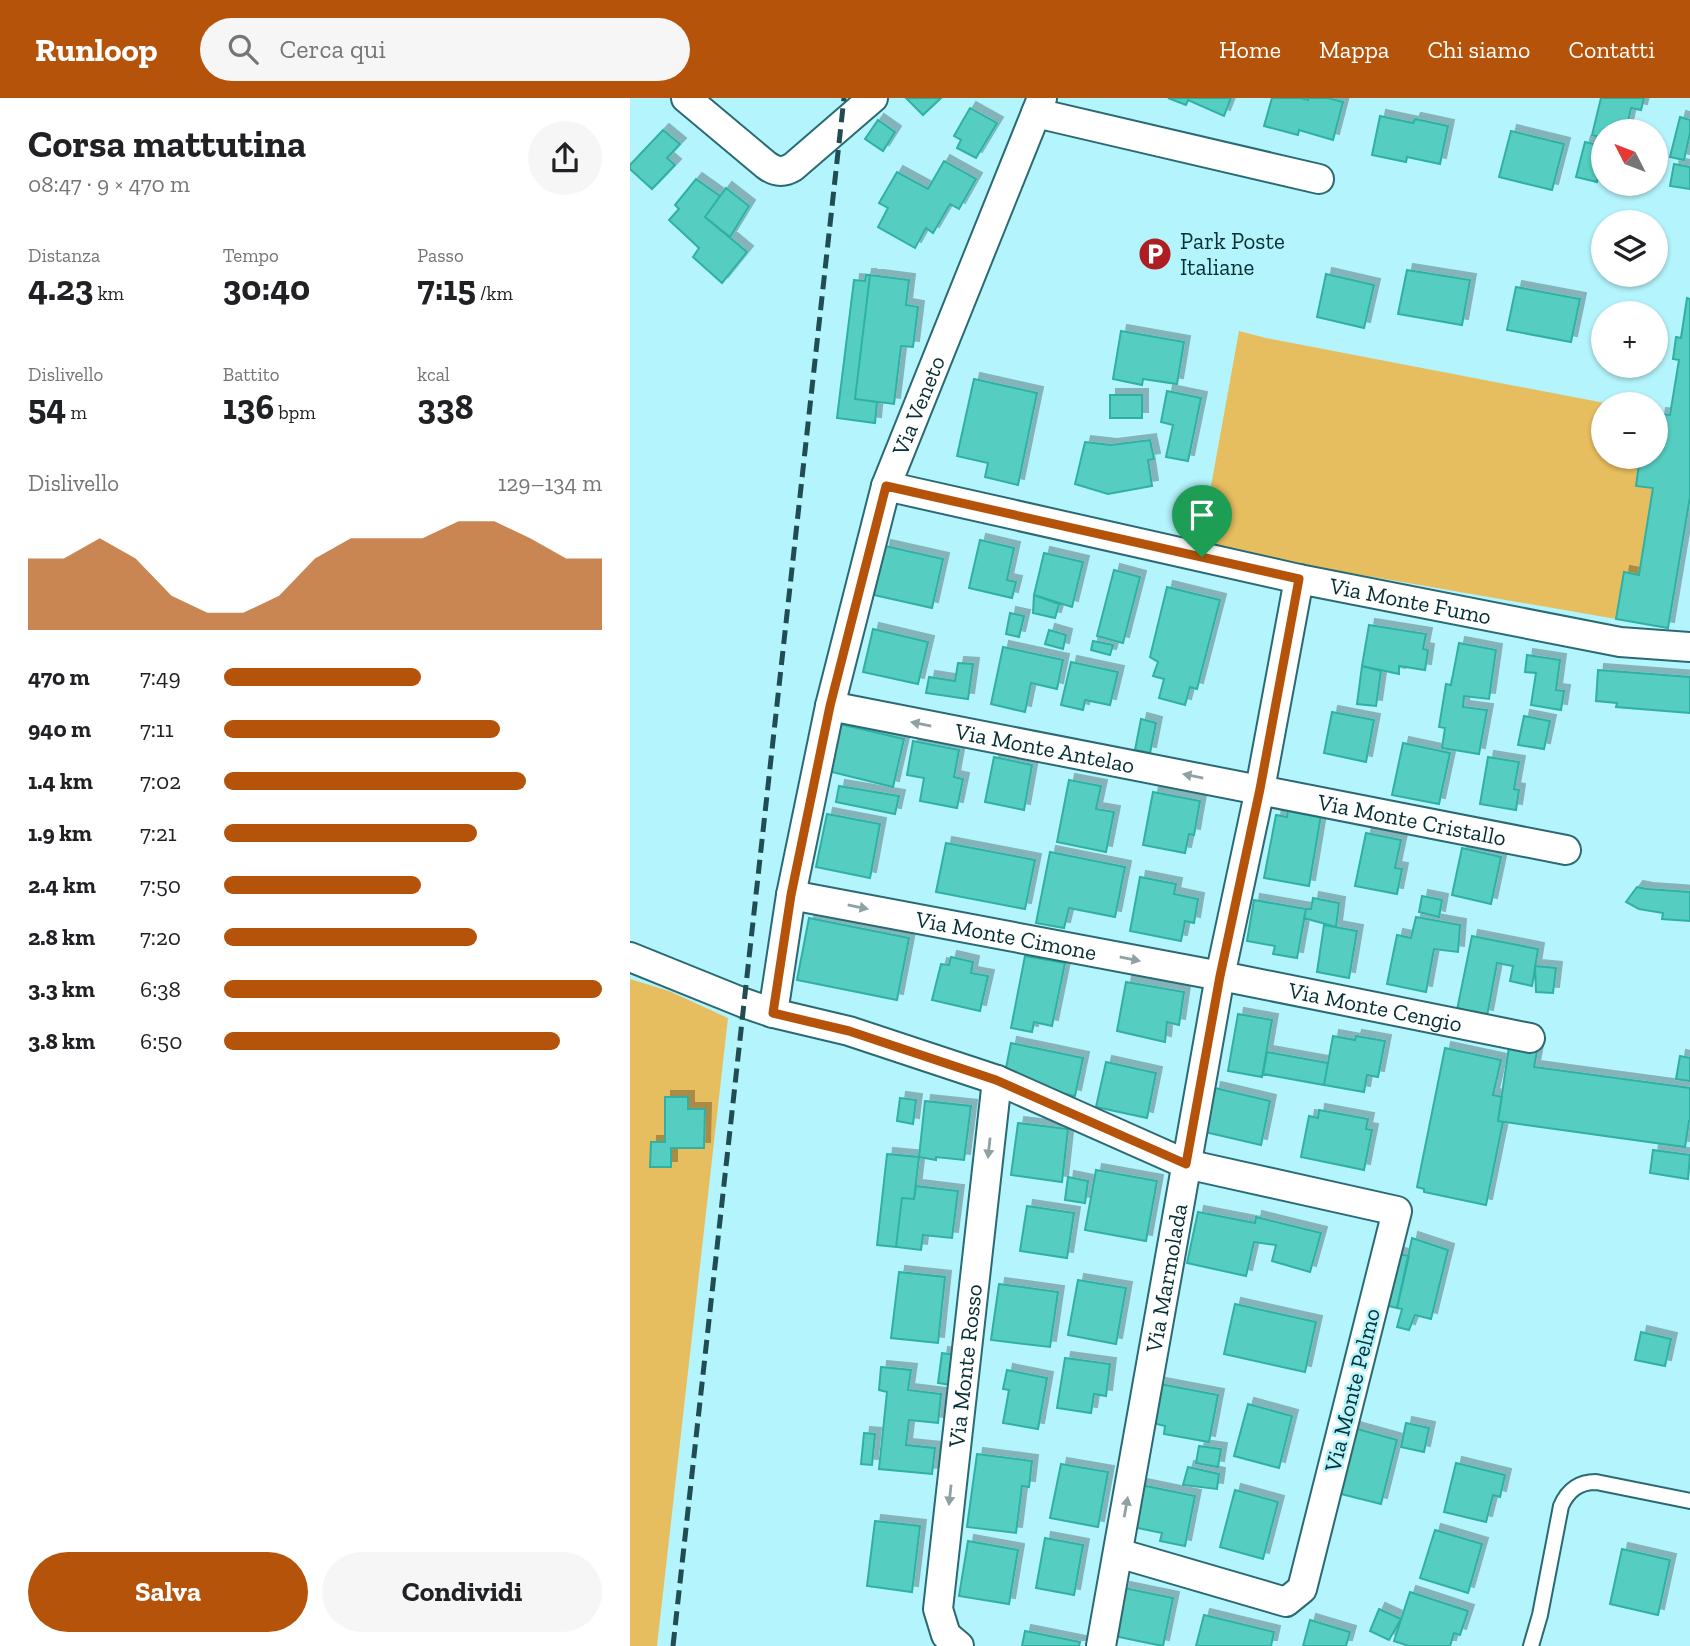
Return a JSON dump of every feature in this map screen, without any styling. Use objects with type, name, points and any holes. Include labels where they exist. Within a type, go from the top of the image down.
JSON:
[{"type":"street","points":[[686,98],[771,169],[779,171],[793,167],[873,98]]},
{"type":"street","points":[[1039,106],[1319,179]]},
{"type":"street","name":"Via Veneto","points":[[773,1013],[791,895],[830,706],[886,486],[1039,106]]},
{"type":"street","name":"Via Monte Fumo","points":[[886,486],[1299,579],[1620,642],[1690,647]]},
{"type":"street","name":"Via Marmolada","points":[[1101,1646],[1220,976],[1260,789],[1299,579]]},
{"type":"street","name":"Via Monte Antelao","points":[[830,706],[1260,789]]},
{"type":"street","name":"Via Monte Cristallo","points":[[1260,789],[1566,850]]},
{"type":"street","name":"Via Monte Cimone","points":[[791,895],[1220,976]]},
{"type":"street","points":[[630,957],[773,1013],[849,1031],[996,1080],[1186,1164]]},
{"type":"street","name":"Via Monte Cengio","points":[[1220,976],[1530,1038]]},
{"type":"street","name":"Via Monte Rosso","points":[[959,1646],[946,1634],[937,1609],[996,1080]]},
{"type":"street","name":"Via Monte Pelmo","points":[[1118,1553],[1286,1602],[1302,1589],[1397,1211],[1186,1164]]},
{"type":"lane","points":[[1531,1646],[1540,1615],[1561,1506],[1570,1491],[1583,1483],[1591,1482],[1690,1501]]},
{"type":"shaded area","points":[[1239,331],[1591,400],[1591,469],[1638,469],[1636,485],[1653,488],[1639,575],[1624,573],[1616,619],[1200,547]]},
{"type":"shaded area","points":[[630,979],[669,991],[728,1018],[657,1646],[630,1646]]},
{"type":"building","points":[[906,98],[941,98],[923,115]]},
{"type":"building","points":[[1168,98],[1231,98],[1224,116],[1188,100],[1186,105]]},
{"type":"building","points":[[1272,98],[1328,98],[1343,102],[1333,140],[1299,130],[1298,135],[1264,126]]},
{"type":"building","points":[[1601,98],[1644,98],[1641,110],[1631,108],[1629,119],[1596,119]]},
{"type":"building","points":[[970,108],[997,123],[976,158],[957,148],[961,140],[954,136]]},
{"type":"building","points":[[1380,116],[1413,123],[1415,119],[1448,126],[1440,164],[1407,157],[1406,162],[1372,155]]},
{"type":"building","points":[[1680,117],[1690,120],[1684,160],[1670,157]]},
{"type":"building","points":[[878,120],[895,132],[883,151],[865,139]]},
{"type":"building","points":[[663,130],[680,144],[667,158],[675,165],[652,189],[630,169],[630,165]]},
{"type":"building","points":[[1511,131],[1564,144],[1552,190],[1499,177]]},
{"type":"building","points":[[1585,142],[1591,143],[1591,181],[1576,177]]},
{"type":"building","points":[[944,161],[976,179],[959,209],[950,204],[933,233],[926,228],[915,248],[878,227],[888,208],[879,203],[897,172],[928,189]]},
{"type":"building","points":[[1674,164],[1690,167],[1690,189],[1670,186]]},
{"type":"building","points":[[696,179],[720,196],[705,217],[747,252],[722,283],[693,257],[699,248],[669,220],[679,209],[675,205]]},
{"type":"building","points":[[726,188],[749,206],[730,237],[705,217]]},
{"type":"building","points":[[1407,270],[1470,280],[1462,325],[1398,314]]},
{"type":"building","points":[[1326,274],[1374,285],[1364,328],[1317,317]]},
{"type":"building","points":[[866,275],[870,275],[855,399],[877,402],[875,423],[837,418],[854,280],[865,281]]},
{"type":"building","points":[[870,275],[909,280],[906,305],[918,307],[913,347],[901,346],[894,404],[855,399]]},
{"type":"building","points":[[1516,287],[1580,299],[1571,342],[1507,330]]},
{"type":"building","points":[[1687,298],[1690,299],[1690,497],[1668,628],[1616,619],[1624,572],[1639,575],[1653,488],[1636,486],[1638,469],[1668,469],[1668,415],[1679,360],[1673,359],[1676,337],[1681,338]]},
{"type":"building","points":[[1121,331],[1184,342],[1177,384],[1143,379],[1142,385],[1113,379]]},
{"type":"building","points":[[974,379],[1037,393],[1018,485],[985,477],[988,463],[957,456]]},
{"type":"building","points":[[1167,391],[1201,398],[1188,461],[1166,457],[1173,425],[1161,422]]},
{"type":"building","points":[[1110,395],[1142,395],[1142,418],[1110,418]]},
{"type":"building","points":[[1150,440],[1154,459],[1148,460],[1152,486],[1108,494],[1075,484],[1085,442],[1111,445]]},
{"type":"building","points":[[980,540],[1014,548],[1007,580],[1016,582],[1012,598],[969,588]]},
{"type":"building","points":[[885,546],[943,559],[932,608],[874,595]]},
{"type":"building","points":[[1044,553],[1083,562],[1072,607],[1034,595]]},
{"type":"building","points":[[1114,570],[1140,577],[1123,643],[1097,636]]},
{"type":"building","points":[[1167,587],[1220,600],[1197,689],[1190,687],[1185,705],[1159,698],[1164,679],[1153,676],[1158,662],[1150,657]]},
{"type":"building","points":[[1034,595],[1059,604],[1055,618],[1033,613]]},
{"type":"building","points":[[1010,613],[1024,616],[1019,637],[1006,634]]},
{"type":"building","points":[[1369,625],[1426,634],[1423,649],[1428,650],[1425,670],[1399,666],[1399,674],[1362,666]]},
{"type":"building","points":[[873,629],[928,642],[918,684],[863,672]]},
{"type":"building","points":[[1049,630],[1066,635],[1063,649],[1045,644]]},
{"type":"building","points":[[1093,641],[1113,645],[1110,655],[1091,650]]},
{"type":"building","points":[[1459,643],[1496,650],[1489,699],[1464,696],[1463,707],[1487,710],[1479,754],[1442,748],[1445,728],[1439,727],[1446,684],[1451,685]]},
{"type":"building","points":[[1003,647],[1063,660],[1057,689],[1031,683],[1025,712],[991,704]]},
{"type":"building","points":[[1527,655],[1560,660],[1556,690],[1564,691],[1561,710],[1531,705],[1536,673],[1525,672]]},
{"type":"building","points":[[1071,662],[1118,672],[1110,705],[1085,700],[1083,710],[1061,705]]},
{"type":"building","points":[[958,663],[973,664],[968,699],[926,693],[929,677],[955,681]]},
{"type":"building","points":[[1362,666],[1381,671],[1376,706],[1357,704]]},
{"type":"building","points":[[1598,670],[1690,677],[1690,713],[1616,707],[1617,703],[1596,701]]},
{"type":"building","points":[[1332,712],[1374,720],[1366,762],[1324,753]]},
{"type":"building","points":[[1524,716],[1550,721],[1544,749],[1518,745]]},
{"type":"building","points":[[1141,719],[1156,723],[1150,753],[1135,750]]},
{"type":"building","points":[[835,723],[904,739],[893,787],[824,770]]},
{"type":"building","points":[[913,741],[959,750],[954,777],[963,779],[957,808],[920,801],[924,778],[907,775]]},
{"type":"building","points":[[1403,743],[1450,753],[1439,804],[1392,795]]},
{"type":"building","points":[[994,757],[1032,765],[1024,810],[985,802]]},
{"type":"building","points":[[1488,757],[1519,762],[1514,789],[1519,790],[1516,810],[1480,804]]},
{"type":"building","points":[[1069,780],[1101,786],[1096,809],[1114,812],[1106,852],[1057,842]]},
{"type":"building","points":[[839,786],[899,796],[895,814],[836,802]]},
{"type":"building","points":[[1153,792],[1200,801],[1194,835],[1189,834],[1185,853],[1143,845]]},
{"type":"building","points":[[1288,809],[1321,815],[1309,886],[1264,878],[1276,815],[1287,817]]},
{"type":"building","points":[[827,814],[880,824],[870,878],[816,867]]},
{"type":"building","points":[[1366,833],[1401,840],[1395,868],[1402,869],[1397,894],[1355,886]]},
{"type":"building","points":[[946,843],[1035,860],[1025,909],[936,892]]},
{"type":"building","points":[[1462,848],[1501,857],[1491,904],[1452,895]]},
{"type":"building","points":[[1050,852],[1125,867],[1115,917],[1069,908],[1064,928],[1036,923]]},
{"type":"building","points":[[1140,877],[1176,884],[1174,894],[1198,899],[1194,923],[1185,921],[1181,941],[1130,931]]},
{"type":"building","points":[[1637,887],[1690,892],[1690,921],[1662,919],[1663,913],[1639,909],[1626,902]]},
{"type":"building","points":[[1422,896],[1442,900],[1439,917],[1419,912]]},
{"type":"building","points":[[1313,898],[1339,903],[1336,927],[1304,918],[1306,909],[1311,909]]},
{"type":"building","points":[[1254,900],[1306,909],[1297,958],[1273,954],[1275,946],[1247,941]]},
{"type":"building","points":[[1416,917],[1460,925],[1458,952],[1434,949],[1426,992],[1387,984],[1397,935],[1411,938]]},
{"type":"building","points":[[809,918],[909,938],[897,1000],[797,980]]},
{"type":"building","points":[[1324,925],[1357,931],[1349,978],[1317,972]]},
{"type":"building","points":[[1472,936],[1538,949],[1532,986],[1510,981],[1513,966],[1497,963],[1487,1016],[1457,1010]]},
{"type":"building","points":[[1025,956],[1065,963],[1052,1026],[1034,1022],[1032,1032],[1011,1028]]},
{"type":"building","points":[[951,957],[973,962],[971,973],[988,976],[980,1011],[932,1000],[941,964],[949,965]]},
{"type":"building","points":[[1535,966],[1556,968],[1553,993],[1536,992]]},
{"type":"building","points":[[1126,982],[1184,992],[1179,1025],[1167,1022],[1165,1042],[1117,1031]]},
{"type":"building","points":[[1238,1014],[1272,1020],[1262,1077],[1228,1071]]},
{"type":"building","points":[[1333,1036],[1355,1040],[1356,1036],[1385,1041],[1378,1077],[1367,1075],[1364,1092],[1324,1085]]},
{"type":"building","points":[[1011,1043],[1083,1058],[1075,1096],[1030,1086],[1032,1079],[1005,1073]]},
{"type":"building","points":[[1509,1047],[1537,1051],[1534,1067],[1690,1088],[1690,1121],[1685,1147],[1498,1121]]},
{"type":"building","points":[[1445,1048],[1501,1060],[1493,1095],[1502,1097],[1498,1121],[1503,1122],[1486,1205],[1424,1192],[1424,1189],[1417,1187]]},
{"type":"building","points":[[1267,1052],[1328,1063],[1324,1085],[1263,1074]]},
{"type":"building","points":[[1680,1056],[1690,1058],[1690,1081],[1676,1079]]},
{"type":"building","points":[[1106,1062],[1156,1073],[1147,1118],[1096,1107]]},
{"type":"building","points":[[1215,1088],[1270,1101],[1261,1145],[1205,1132]]},
{"type":"building","points":[[665,1097],[688,1097],[688,1109],[705,1109],[704,1148],[671,1148],[671,1167],[650,1167],[651,1142],[665,1142]]},
{"type":"building","points":[[900,1098],[916,1100],[913,1124],[897,1121]]},
{"type":"building","points":[[925,1101],[971,1106],[964,1160],[919,1157]]},
{"type":"building","points":[[1319,1110],[1368,1119],[1366,1129],[1372,1130],[1364,1170],[1301,1157],[1309,1116],[1318,1118]]},
{"type":"building","points":[[1018,1123],[1068,1129],[1062,1182],[1011,1175]]},
{"type":"building","points":[[1653,1150],[1690,1155],[1688,1179],[1650,1173]]},
{"type":"building","points":[[887,1154],[919,1157],[914,1199],[902,1198],[896,1247],[877,1245]]},
{"type":"building","points":[[1096,1170],[1157,1181],[1146,1241],[1085,1230]]},
{"type":"building","points":[[1068,1177],[1088,1181],[1085,1203],[1065,1200]]},
{"type":"building","points":[[916,1186],[958,1191],[952,1238],[923,1235],[921,1250],[896,1247],[902,1198],[914,1199]]},
{"type":"building","points":[[1027,1206],[1074,1213],[1067,1258],[1020,1251]]},
{"type":"building","points":[[1198,1212],[1255,1223],[1256,1217],[1321,1233],[1310,1272],[1272,1261],[1276,1245],[1254,1242],[1246,1276],[1187,1263]]},
{"type":"building","points":[[1412,1238],[1448,1250],[1431,1319],[1415,1315],[1409,1330],[1397,1327],[1402,1309],[1397,1308]]},
{"type":"building","points":[[1398,1254],[1409,1256],[1397,1308],[1385,1305]]},
{"type":"building","points":[[899,1272],[945,1277],[938,1343],[891,1338]]},
{"type":"building","points":[[1078,1280],[1126,1288],[1116,1344],[1068,1335]]},
{"type":"building","points":[[999,1284],[1058,1292],[1050,1347],[991,1340]]},
{"type":"building","points":[[1235,1304],[1316,1322],[1305,1372],[1224,1354]]},
{"type":"building","points":[[1641,1332],[1671,1339],[1665,1366],[1635,1360]]},
{"type":"building","points":[[942,1353],[955,1355],[951,1385],[938,1383]]},
{"type":"building","points":[[1065,1358],[1110,1364],[1106,1396],[1094,1394],[1091,1413],[1057,1408]]},
{"type":"building","points":[[881,1367],[911,1370],[908,1390],[941,1394],[938,1423],[909,1420],[906,1445],[935,1448],[932,1474],[879,1469],[887,1392],[879,1390]]},
{"type":"building","points":[[1007,1370],[1047,1378],[1038,1429],[1003,1423],[1009,1390],[1003,1389]]},
{"type":"building","points":[[1160,1384],[1218,1395],[1209,1442],[1164,1434],[1165,1426],[1153,1423]]},
{"type":"building","points":[[1248,1404],[1292,1416],[1279,1468],[1234,1456]]},
{"type":"building","points":[[1406,1423],[1429,1428],[1424,1452],[1401,1447]]},
{"type":"building","points":[[1350,1427],[1397,1440],[1381,1504],[1333,1492]]},
{"type":"building","points":[[864,1433],[875,1434],[872,1465],[861,1464]]},
{"type":"building","points":[[1199,1446],[1221,1449],[1218,1467],[1196,1463]]},
{"type":"building","points":[[977,1454],[1032,1461],[1029,1487],[1022,1486],[1016,1533],[967,1527]]},
{"type":"building","points":[[1456,1463],[1505,1475],[1500,1497],[1493,1495],[1486,1522],[1444,1512]]},
{"type":"building","points":[[1061,1464],[1108,1472],[1098,1527],[1050,1518]]},
{"type":"building","points":[[1188,1467],[1219,1474],[1217,1489],[1183,1485]]},
{"type":"building","points":[[1141,1485],[1195,1496],[1185,1546],[1160,1541],[1162,1533],[1133,1527]]},
{"type":"building","points":[[1235,1490],[1278,1502],[1263,1559],[1220,1547]]},
{"type":"building","points":[[875,1521],[920,1526],[912,1592],[867,1586]]},
{"type":"building","points":[[1435,1530],[1482,1544],[1468,1593],[1420,1578]]},
{"type":"building","points":[[1045,1538],[1083,1545],[1074,1595],[1036,1588]]},
{"type":"building","points":[[968,1541],[1018,1550],[1009,1604],[959,1596]]},
{"type":"building","points":[[1622,1549],[1670,1560],[1658,1615],[1610,1604]]},
{"type":"building","points":[[1124,1588],[1173,1598],[1163,1646],[1114,1636]]},
{"type":"building","points":[[1410,1592],[1468,1611],[1460,1635],[1454,1633],[1450,1646],[1409,1646],[1394,1641]]},
{"type":"building","points":[[1379,1609],[1401,1619],[1389,1640],[1370,1631]]},
{"type":"building","points":[[1204,1615],[1274,1632],[1271,1646],[1196,1646]]},
{"type":"building","points":[[1310,1620],[1350,1632],[1346,1646],[1303,1646]]},
{"type":"building","points":[[1025,1631],[1080,1642],[1079,1646],[1022,1646]]},
{"type":"railway","points":[[673,1646],[844,98]]},
{"type":"place","name":"Park Poste Italiane","points":[[1155,254]]},
{"type":"route","points":[[886,486],[1202,557],[1299,579],[1260,789],[1220,976],[1186,1164],[996,1080],[849,1031],[773,1013],[791,895],[830,706],[886,486]]}]
